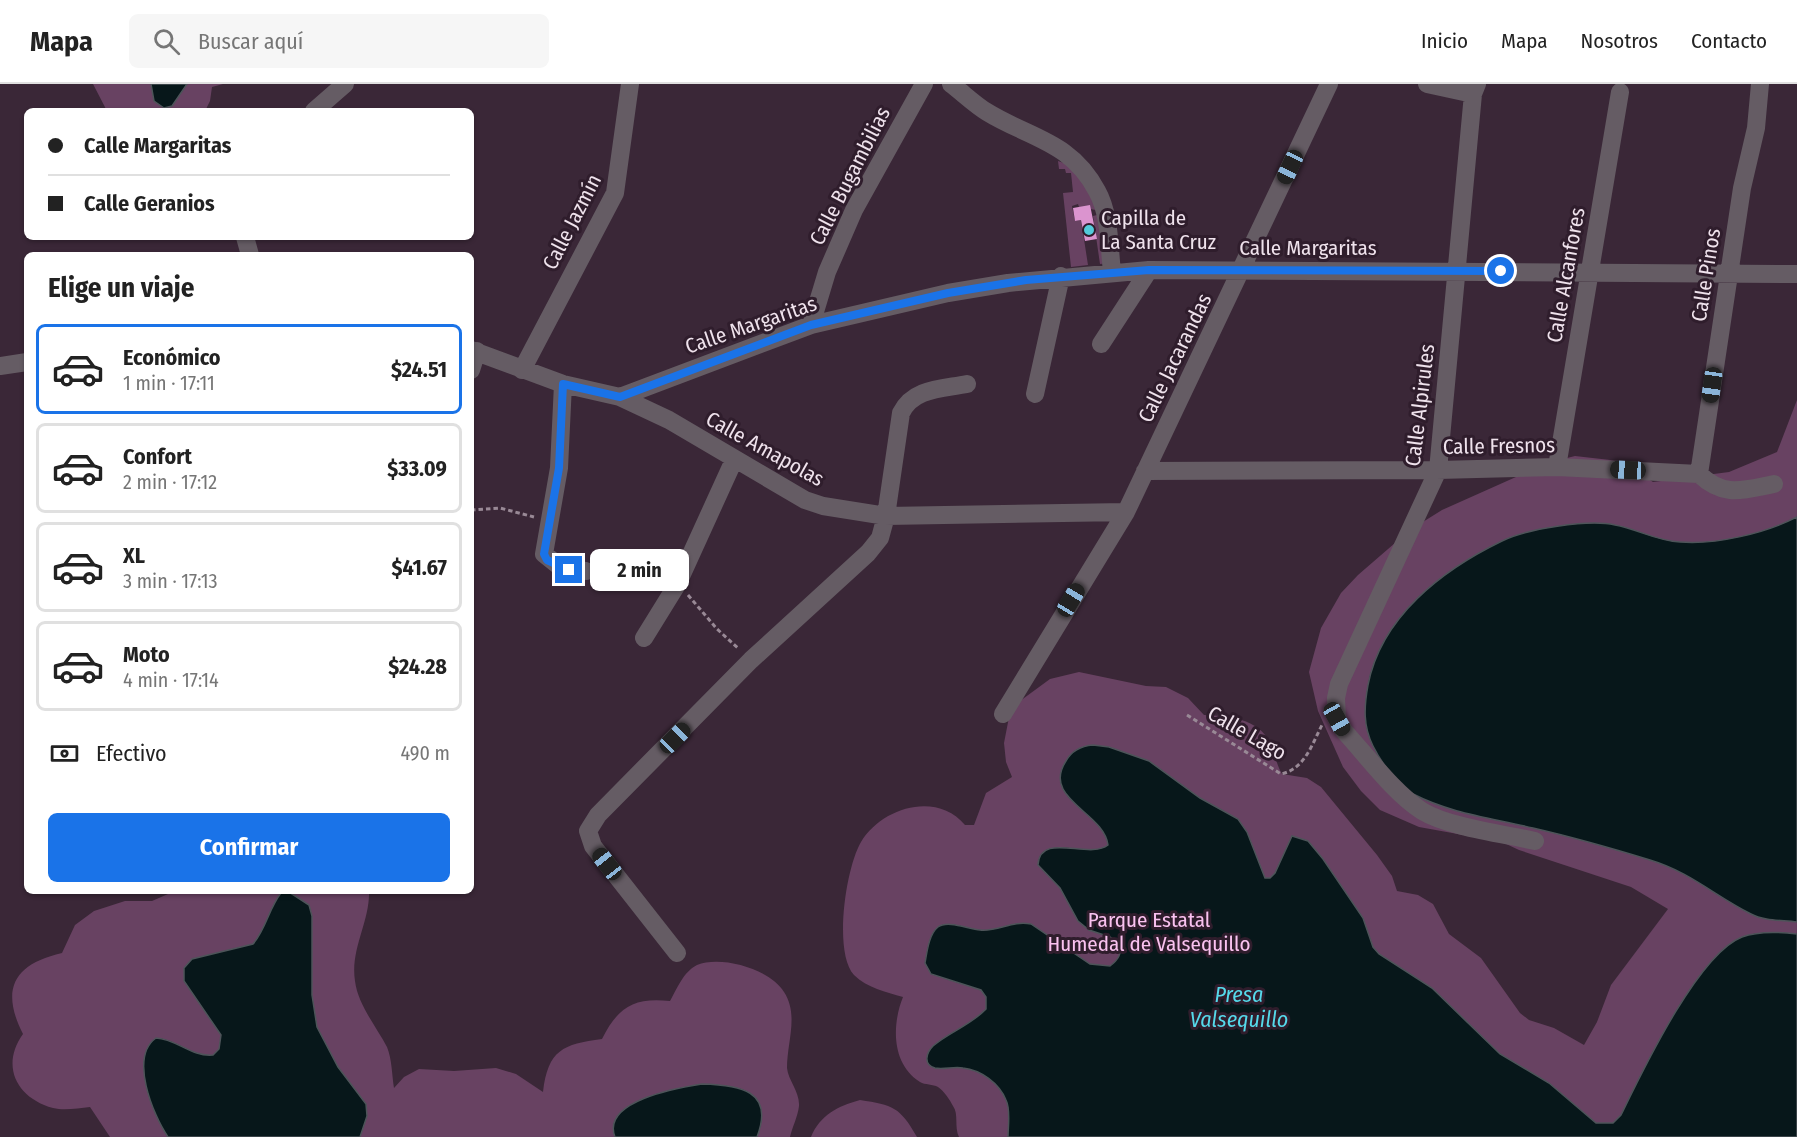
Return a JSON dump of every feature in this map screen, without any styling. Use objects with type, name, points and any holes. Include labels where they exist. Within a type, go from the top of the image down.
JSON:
[{"type":"street","points":[[317,108],[345,84]]},
{"type":"street","name":"Calle Jazmín","points":[[522,370],[615,193],[630,84]]},
{"type":"street","name":"Calle Bugambilias","points":[[811,325],[827,272],[854,210],[924,84]]},
{"type":"street","points":[[951,84],[986,112],[1039,136],[1061,149],[1082,170],[1098,191],[1105,212],[1112,272]]},
{"type":"street","name":"Calle Jacarandas","points":[[1003,714],[1126,512],[1329,84]]},
{"type":"street","points":[[1427,84],[1475,89]]},
{"type":"street","name":"Calle Pinos","points":[[1699,474],[1742,188],[1756,128],[1760,84]]},
{"type":"street","name":"Calle Alpirules","points":[[1336,698],[1348,659],[1438,470],[1475,89]]},
{"type":"street","name":"Calle Alcanfores","points":[[1557,467],[1620,92]]},
{"type":"street","points":[[1101,344],[1149,270]]},
{"type":"street","name":"Calle Margaritas","points":[[620,397],[811,325],[948,293],[1061,276],[1149,270],[1797,274]]},
{"type":"street","points":[[1035,394],[1061,276]]},
{"type":"street","name":"Calle Amapolas","points":[[474,350],[563,384],[620,397],[669,420],[805,500],[823,506],[886,516],[1126,512]]},
{"type":"street","points":[[0,366],[24,362]]},
{"type":"street","points":[[563,384],[559,468],[548,520],[544,554],[559,566],[586,571]]},
{"type":"street","points":[[677,953],[593,846],[588,831],[598,815],[751,660],[868,553],[880,538],[886,516],[901,412],[907,401],[917,394],[967,384]]},
{"type":"street","points":[[644,639],[678,583],[734,460]]},
{"type":"street","name":"Calle Fresnos","points":[[1145,471],[1438,470],[1557,467],[1699,474]]},
{"type":"street","points":[[1699,474],[1712,486],[1725,491],[1774,484]]},
{"type":"street","points":[[1336,698],[1337,719],[1344,731],[1408,799],[1423,811],[1440,819],[1534,841]]},
{"type":"path","points":[[474,510],[500,508],[548,520]]},
{"type":"path","points":[[678,583],[717,629],[751,660]]},
{"type":"path","name":"Calle Lago","points":[[1187,715],[1281,774],[1293,772],[1302,763],[1336,698]]},
{"type":"green space","points":[[93,84],[223,84],[212,87],[206,108],[105,108]]},
{"type":"green space","points":[[1058,161],[1081,169],[1105,215],[1110,263],[1100,264],[1093,216],[1097,215],[1096,210],[1079,207],[1078,204],[1072,206],[1075,221],[1081,220],[1088,265],[1071,267],[1063,193],[1073,192],[1071,173],[1066,173],[1065,169],[1059,169]]},
{"type":"green space","name":"Parque Estatal Humedal de Valsequillo","points":[[1797,400],[1797,1137],[959,1137],[955,1109],[947,1096],[938,1087],[922,1083],[910,1074],[899,1054],[896,1031],[903,997],[865,983],[854,975],[848,964],[843,929],[851,870],[861,842],[870,830],[896,812],[925,806],[940,808],[965,825],[974,825],[986,793],[1012,777],[1006,762],[1004,743],[1010,712],[1020,701],[1050,679],[1079,672],[1146,686],[1166,687],[1188,698],[1204,715],[1242,720],[1258,728],[1270,743],[1282,774],[1307,778],[1321,787],[1377,855],[1392,876],[1397,891],[1418,895],[1433,904],[1449,934],[1481,958],[1520,1013],[1529,1020],[1554,1028],[1584,1045],[1597,1022],[1611,985],[1668,909],[1631,887],[1519,850],[1502,842],[1419,827],[1380,810],[1361,791],[1343,767],[1318,711],[1309,672],[1321,628],[1341,593],[1358,575],[1410,530],[1442,510],[1547,463],[1575,456],[1619,461],[1653,482],[1729,472],[1777,452]]},
{"type":"green space","points":[[168,894],[369,894],[367,914],[355,958],[355,981],[364,1007],[387,1047],[394,1088],[404,1077],[419,1069],[454,1071],[496,1068],[516,1074],[543,1092],[545,1078],[554,1058],[577,1043],[602,1039],[614,1019],[628,1006],[646,1001],[670,1001],[684,976],[697,965],[719,962],[744,966],[768,977],[777,984],[784,992],[791,1010],[787,1068],[798,1096],[799,1106],[790,1137],[110,1137],[90,1107],[53,1108],[30,1097],[22,1089],[13,1069],[16,1046],[23,1034],[16,1018],[13,991],[16,981],[32,964],[62,953],[75,925],[94,911],[125,901],[152,901]]},
{"type":"green space","points":[[860,1100],[894,1109],[906,1119],[917,1137],[811,1137],[819,1123],[831,1112]]},
{"type":"water","points":[[151,84],[187,84],[172,106],[164,108],[154,101]]},
{"type":"water","points":[[1797,517],[1797,922],[1756,916],[1678,871],[1650,860],[1562,835],[1457,811],[1428,801],[1401,785],[1376,752],[1367,731],[1366,701],[1375,660],[1386,638],[1417,598],[1458,566],[1480,553],[1513,537],[1541,529],[1574,524],[1603,523],[1663,539],[1680,542],[1709,542],[1756,533]]},
{"type":"water","name":"Presa Valsequillo","points":[[1093,745],[1109,747],[1149,761],[1200,798],[1238,819],[1247,832],[1265,878],[1270,878],[1275,873],[1292,836],[1308,841],[1363,918],[1373,947],[1379,954],[1432,988],[1500,1054],[1549,1083],[1596,1123],[1613,1123],[1621,1115],[1673,1016],[1707,966],[1725,948],[1742,937],[1755,934],[1776,932],[1797,934],[1797,1137],[1008,1137],[1008,1104],[994,1083],[970,1069],[935,1068],[927,1062],[927,1055],[933,1046],[974,1020],[986,1009],[986,997],[981,990],[931,974],[925,963],[930,939],[938,927],[947,924],[987,930],[1024,923],[1031,924],[1090,964],[1110,966],[1117,959],[1120,954],[1120,944],[1110,937],[1089,930],[1078,921],[1060,888],[1038,865],[1041,855],[1047,850],[1056,848],[1089,850],[1100,849],[1108,845],[1104,833],[1067,796],[1061,786],[1060,774],[1068,757],[1077,749]]},
{"type":"water","points":[[280,894],[292,894],[309,905],[312,916],[312,995],[317,1027],[338,1067],[366,1104],[367,1116],[360,1137],[168,1137],[156,1115],[146,1086],[144,1058],[148,1047],[156,1038],[171,1041],[191,1051],[213,1055],[219,1049],[221,1035],[184,981],[184,968],[192,959],[253,944]]},
{"type":"water","points":[[702,1084],[729,1086],[750,1093],[757,1100],[761,1109],[757,1137],[615,1137],[614,1125],[619,1114],[630,1105],[660,1093]]},
{"type":"building","name":"Capilla de La Santa Cruz","points":[[1090,205],[1097,239],[1085,241],[1081,220],[1075,221],[1073,208]]},
{"type":"place","name":"Capilla de La Santa Cruz","points":[[1089,230]]},
{"type":"route","points":[[569,570],[547,560],[544,554],[551,501],[559,468],[563,384],[620,397],[811,325],[948,293],[1026,280],[1149,270],[1501,271]]}]
